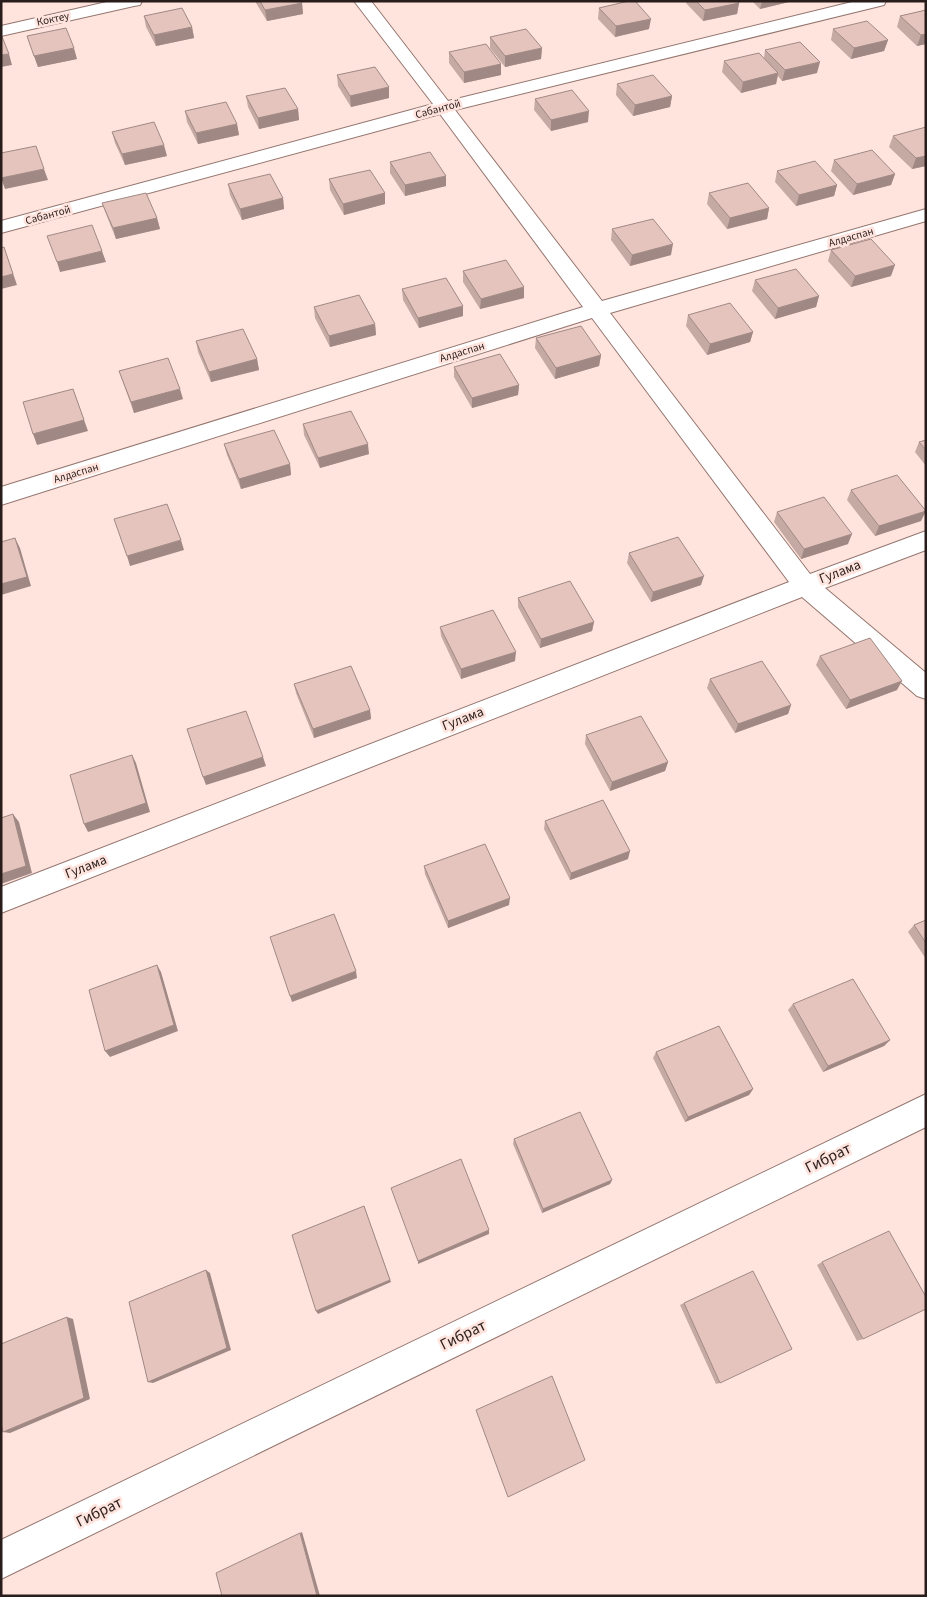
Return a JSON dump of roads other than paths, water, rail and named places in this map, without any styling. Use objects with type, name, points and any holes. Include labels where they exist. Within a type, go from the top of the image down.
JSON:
[{"type":"street","name":"Коктеу","points":[[1,30],[134,1]]},
{"type":"street","points":[[362,1],[805,586],[926,688]]},
{"type":"street","name":"Сабантой","points":[[1,227],[444,107],[878,1]]},
{"type":"street","name":"Алдаспан","points":[[1,496],[596,310],[926,215]]},
{"type":"street","name":"Гулама","points":[[1,900],[926,540]]},
{"type":"street","name":"Гибрат","points":[[1,1560],[926,1110]]}]
